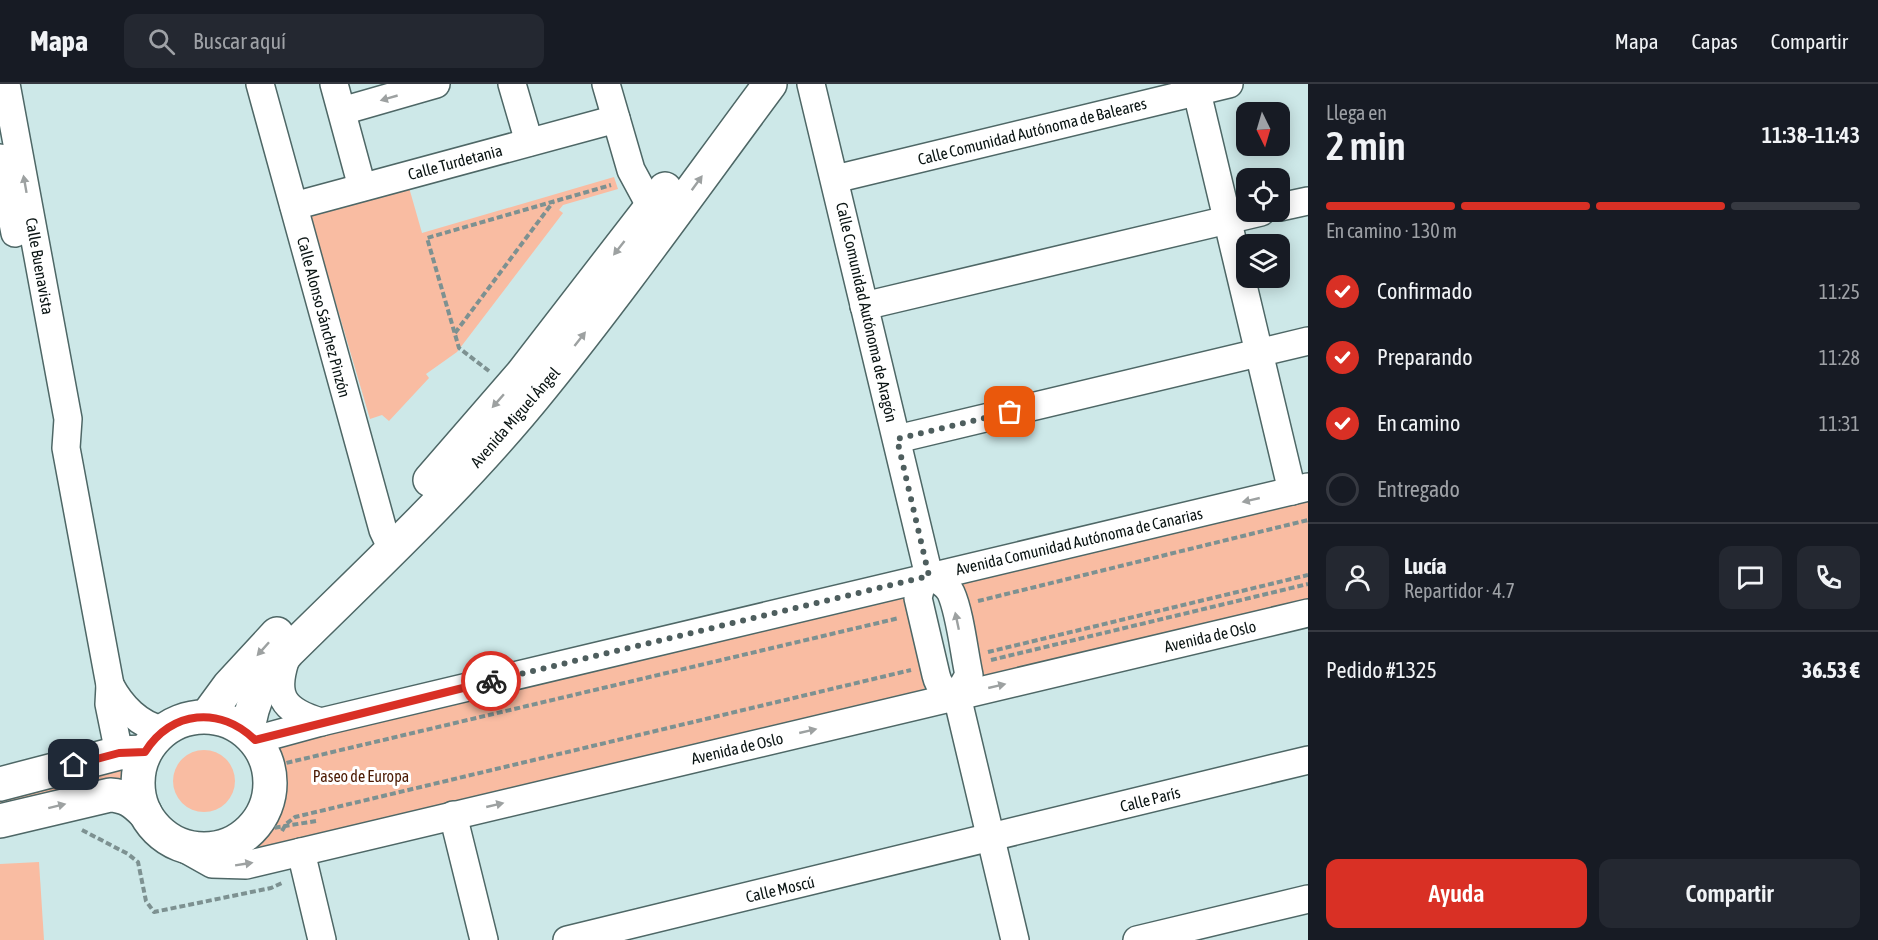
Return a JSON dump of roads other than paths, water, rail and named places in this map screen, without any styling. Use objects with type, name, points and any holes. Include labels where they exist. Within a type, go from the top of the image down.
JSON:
[{"type":"street","name":"Calle Buenavista","points":[[6,84],[68,419],[66,448],[110,685],[109,704],[142,745],[150,726],[131,713],[117,698],[110,685]]},
{"type":"street","name":"Calle Alonso Sánchez Pinzón","points":[[260,84],[387,540]]},
{"type":"street","points":[[334,84],[363,187]]},
{"type":"street","points":[[342,111],[436,84]]},
{"type":"street","points":[[512,84],[529,142]]},
{"type":"street","points":[[606,84],[635,178],[651,207]]},
{"type":"street","name":"Avenida Miguel Ángel","points":[[257,747],[256,693],[288,652],[387,540],[428,483],[511,387],[743,84]]},
{"type":"street","name":"Avenida Miguel Ángel","points":[[207,716],[229,686],[272,638],[488,450],[543,387],[619,289],[770,84]]},
{"type":"street","name":"Calle Comunidad Autónoma de Aragón","points":[[811,84],[929,576]]},
{"type":"street","name":"Calle Comunidad Autónoma de Baleares","points":[[835,178],[1196,88],[1228,84]]},
{"type":"street","points":[[1196,88],[1259,353],[1300,489]]},
{"type":"street","name":"Calle Turdetania","points":[[294,206],[616,119]]},
{"type":"street","name":"Calle Buenavista","points":[[0,158],[52,419],[66,448]]},
{"type":"street","points":[[1290,205],[1308,201]]},
{"type":"street","points":[[864,306],[1236,217]]},
{"type":"street","points":[[897,439],[1308,341]]},
{"type":"street","name":"Avenida Comunidad Autónoma de Canarias","points":[[257,747],[321,722],[1300,489]]},
{"type":"street","points":[[957,696],[945,691],[938,683],[922,613],[920,592],[921,586],[929,576],[942,582],[951,592],[969,675],[957,696],[1015,940]]},
{"type":"street","name":"Avenida de Oslo","points":[[171,841],[198,858],[224,866],[246,865],[1308,613]]},
{"type":"street","points":[[288,652],[280,674],[284,700],[299,716],[321,722]]},
{"type":"street","points":[[0,784],[142,745],[184,719],[207,716],[229,721],[257,747],[270,788],[266,808],[248,832],[231,843],[211,849],[190,848],[171,841],[156,829],[144,813],[123,796],[110,795],[0,821]]},
{"type":"street","points":[[142,745],[137,782],[144,813]]},
{"type":"street","name":"Calle París","points":[[992,838],[1308,760]]},
{"type":"street","points":[[453,815],[484,940]]},
{"type":"street","name":"Calle Moscú","points":[[567,940],[992,838]]},
{"type":"street","points":[[292,854],[322,940]]},
{"type":"street","points":[[1137,940],[1308,899]]},
{"type":"park label","name":"Paseo de Europa","points":[[361,776]]}]
